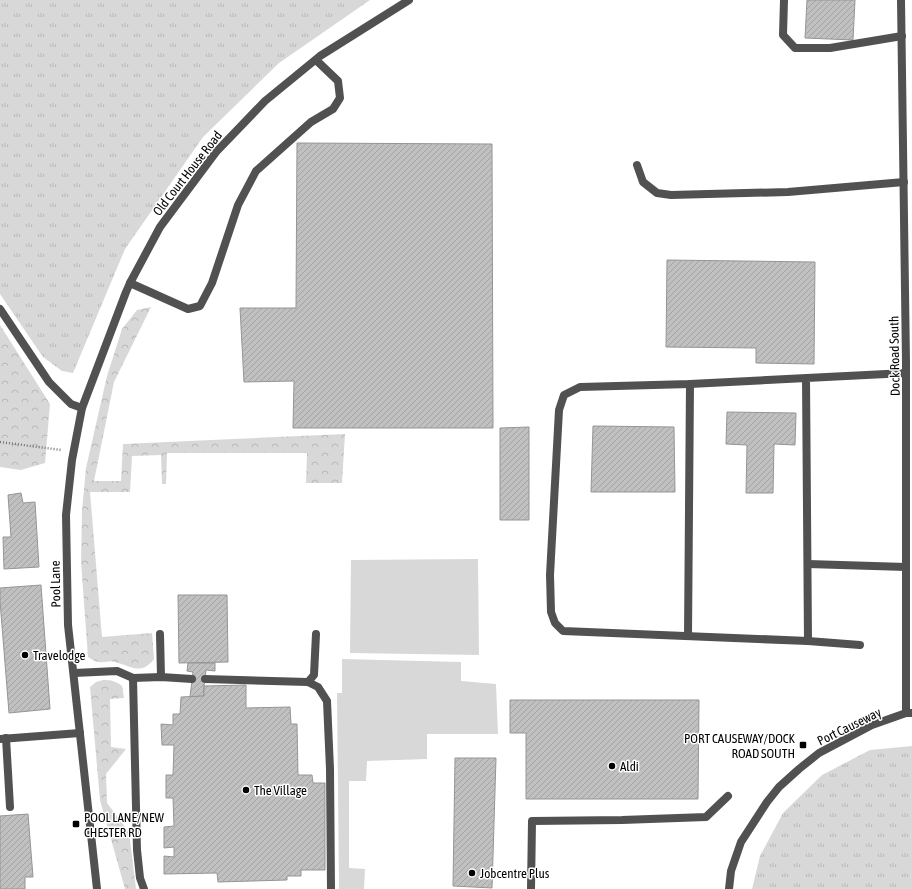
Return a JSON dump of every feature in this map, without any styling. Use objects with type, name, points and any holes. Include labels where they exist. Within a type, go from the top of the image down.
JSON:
[{"type":"street","name":"Old Court House Road","points":[[82,408],[130,283],[160,227],[216,152],[265,101],[320,56],[409,0]]},
{"type":"street","points":[[784,0],[783,35],[795,48],[830,48],[902,36]]},
{"type":"street","name":"Dock Road South","points":[[901,0],[906,373],[906,567],[909,581],[909,713]]},
{"type":"street","points":[[130,283],[188,309],[200,306],[212,283],[238,205],[256,170],[311,122],[333,109],[340,98],[338,81],[316,60]]},
{"type":"street","points":[[637,165],[643,182],[657,193],[671,195],[788,192],[904,182]]},
{"type":"street","points":[[0,309],[49,382],[71,404],[82,408]]},
{"type":"street","points":[[860,645],[808,641],[563,631],[555,623],[551,612],[550,575],[559,410],[564,395],[580,387],[690,384],[906,373]]},
{"type":"street","points":[[806,378],[808,641]]},
{"type":"street","points":[[688,636],[690,384]]},
{"type":"street","name":"Pool Lane","points":[[82,408],[73,452],[66,515],[68,625],[97,889]]},
{"type":"street","points":[[808,564],[906,567]]},
{"type":"street","points":[[160,634],[160,677]]},
{"type":"street","points":[[308,682],[314,675],[316,634]]},
{"type":"street","points":[[74,673],[117,671],[133,678],[160,677],[192,679]]},
{"type":"street","points":[[133,678],[137,850],[140,878],[144,889]]},
{"type":"street","points":[[205,679],[308,682],[318,687],[327,701],[330,769],[330,889]]},
{"type":"street","name":"Port Causeway","points":[[729,889],[731,871],[741,842],[767,802],[779,787],[799,768],[819,754],[872,725],[909,713]]},
{"type":"street","points":[[10,807],[3,738],[80,733]]},
{"type":"street","points":[[531,889],[532,821],[706,817],[728,796]]},
{"type":"path","points":[[0,442],[73,452]]},
{"type":"green space","points":[[0,0],[370,0],[279,63],[203,137],[125,249],[73,373],[62,371],[43,357],[0,294]]},
{"type":"green space","points":[[151,307],[114,382],[94,481],[121,481],[123,444],[345,434],[342,483],[306,483],[307,453],[167,453],[166,484],[162,484],[161,455],[132,456],[130,492],[90,492],[102,637],[152,633],[154,659],[145,667],[136,668],[113,661],[98,662],[88,657],[81,562],[82,511],[86,468],[107,376],[122,329],[137,310]]},
{"type":"green space","points":[[0,325],[50,404],[45,463],[21,470],[0,467]]},
{"type":"green space","points":[[478,559],[479,655],[350,653],[351,560]]},
{"type":"green space","points":[[342,659],[461,662],[461,681],[496,684],[498,734],[427,734],[427,759],[367,761],[366,781],[349,781],[349,868],[365,869],[364,889],[339,889],[337,693],[342,693]]},
{"type":"green space","points":[[103,680],[113,681],[122,686],[124,698],[110,699],[111,747],[126,749],[106,774],[107,803],[129,832],[136,889],[125,889],[100,800],[90,687],[96,682]]},
{"type":"green space","points":[[912,746],[912,889],[752,889],[760,856],[783,813],[822,775],[870,750]]},
{"type":"building","points":[[807,0],[855,0],[853,40],[805,38]]},
{"type":"building","points":[[297,143],[492,144],[493,428],[293,428],[294,381],[244,382],[240,308],[296,308]]},
{"type":"building","points":[[667,260],[815,262],[814,364],[756,363],[756,348],[666,347]]},
{"type":"building","points":[[727,412],[796,413],[795,445],[774,444],[773,493],[746,493],[747,445],[726,444]]},
{"type":"building","points":[[593,426],[674,427],[675,492],[591,492]]},
{"type":"building","points":[[529,427],[529,520],[500,520],[500,428]]},
{"type":"building","points":[[21,493],[23,503],[35,502],[39,567],[4,569],[3,537],[11,537],[8,495]]},
{"type":"building","name":"Travelodge","points":[[41,585],[50,709],[9,713],[0,588]]},
{"type":"building","points":[[178,595],[227,595],[228,662],[179,663]]},
{"type":"building","points":[[188,663],[215,663],[215,671],[206,670],[204,696],[190,697],[193,672],[187,671]]},
{"type":"building","name":"The Village","points":[[246,685],[246,708],[290,707],[291,724],[297,724],[298,775],[312,775],[313,783],[325,783],[325,870],[301,870],[301,876],[287,876],[287,880],[218,882],[217,873],[164,874],[164,856],[174,857],[174,847],[164,848],[164,827],[174,826],[173,798],[166,798],[166,775],[173,775],[174,745],[162,745],[161,724],[173,725],[173,714],[180,714],[181,697],[204,696],[204,686]]},
{"type":"building","name":"Aldi","points":[[510,700],[699,700],[698,799],[526,799],[526,733],[510,733]]},
{"type":"building","points":[[455,758],[496,758],[492,888],[453,886]]},
{"type":"building","points":[[28,814],[33,877],[25,877],[25,889],[0,889],[0,816]]},
{"type":"place","name":"Travelodge","points":[[25,655]]},
{"type":"place","name":"PORT CAUSEWAY/DOCK ROAD SOUTH","points":[[803,745]]},
{"type":"place","name":"Aldi","points":[[612,766]]},
{"type":"place","name":"The Village","points":[[246,790]]},
{"type":"place","name":"POOL LANE/NEW CHESTER RD","points":[[76,824]]},
{"type":"place","name":"Jobcentre Plus","points":[[472,873]]}]
